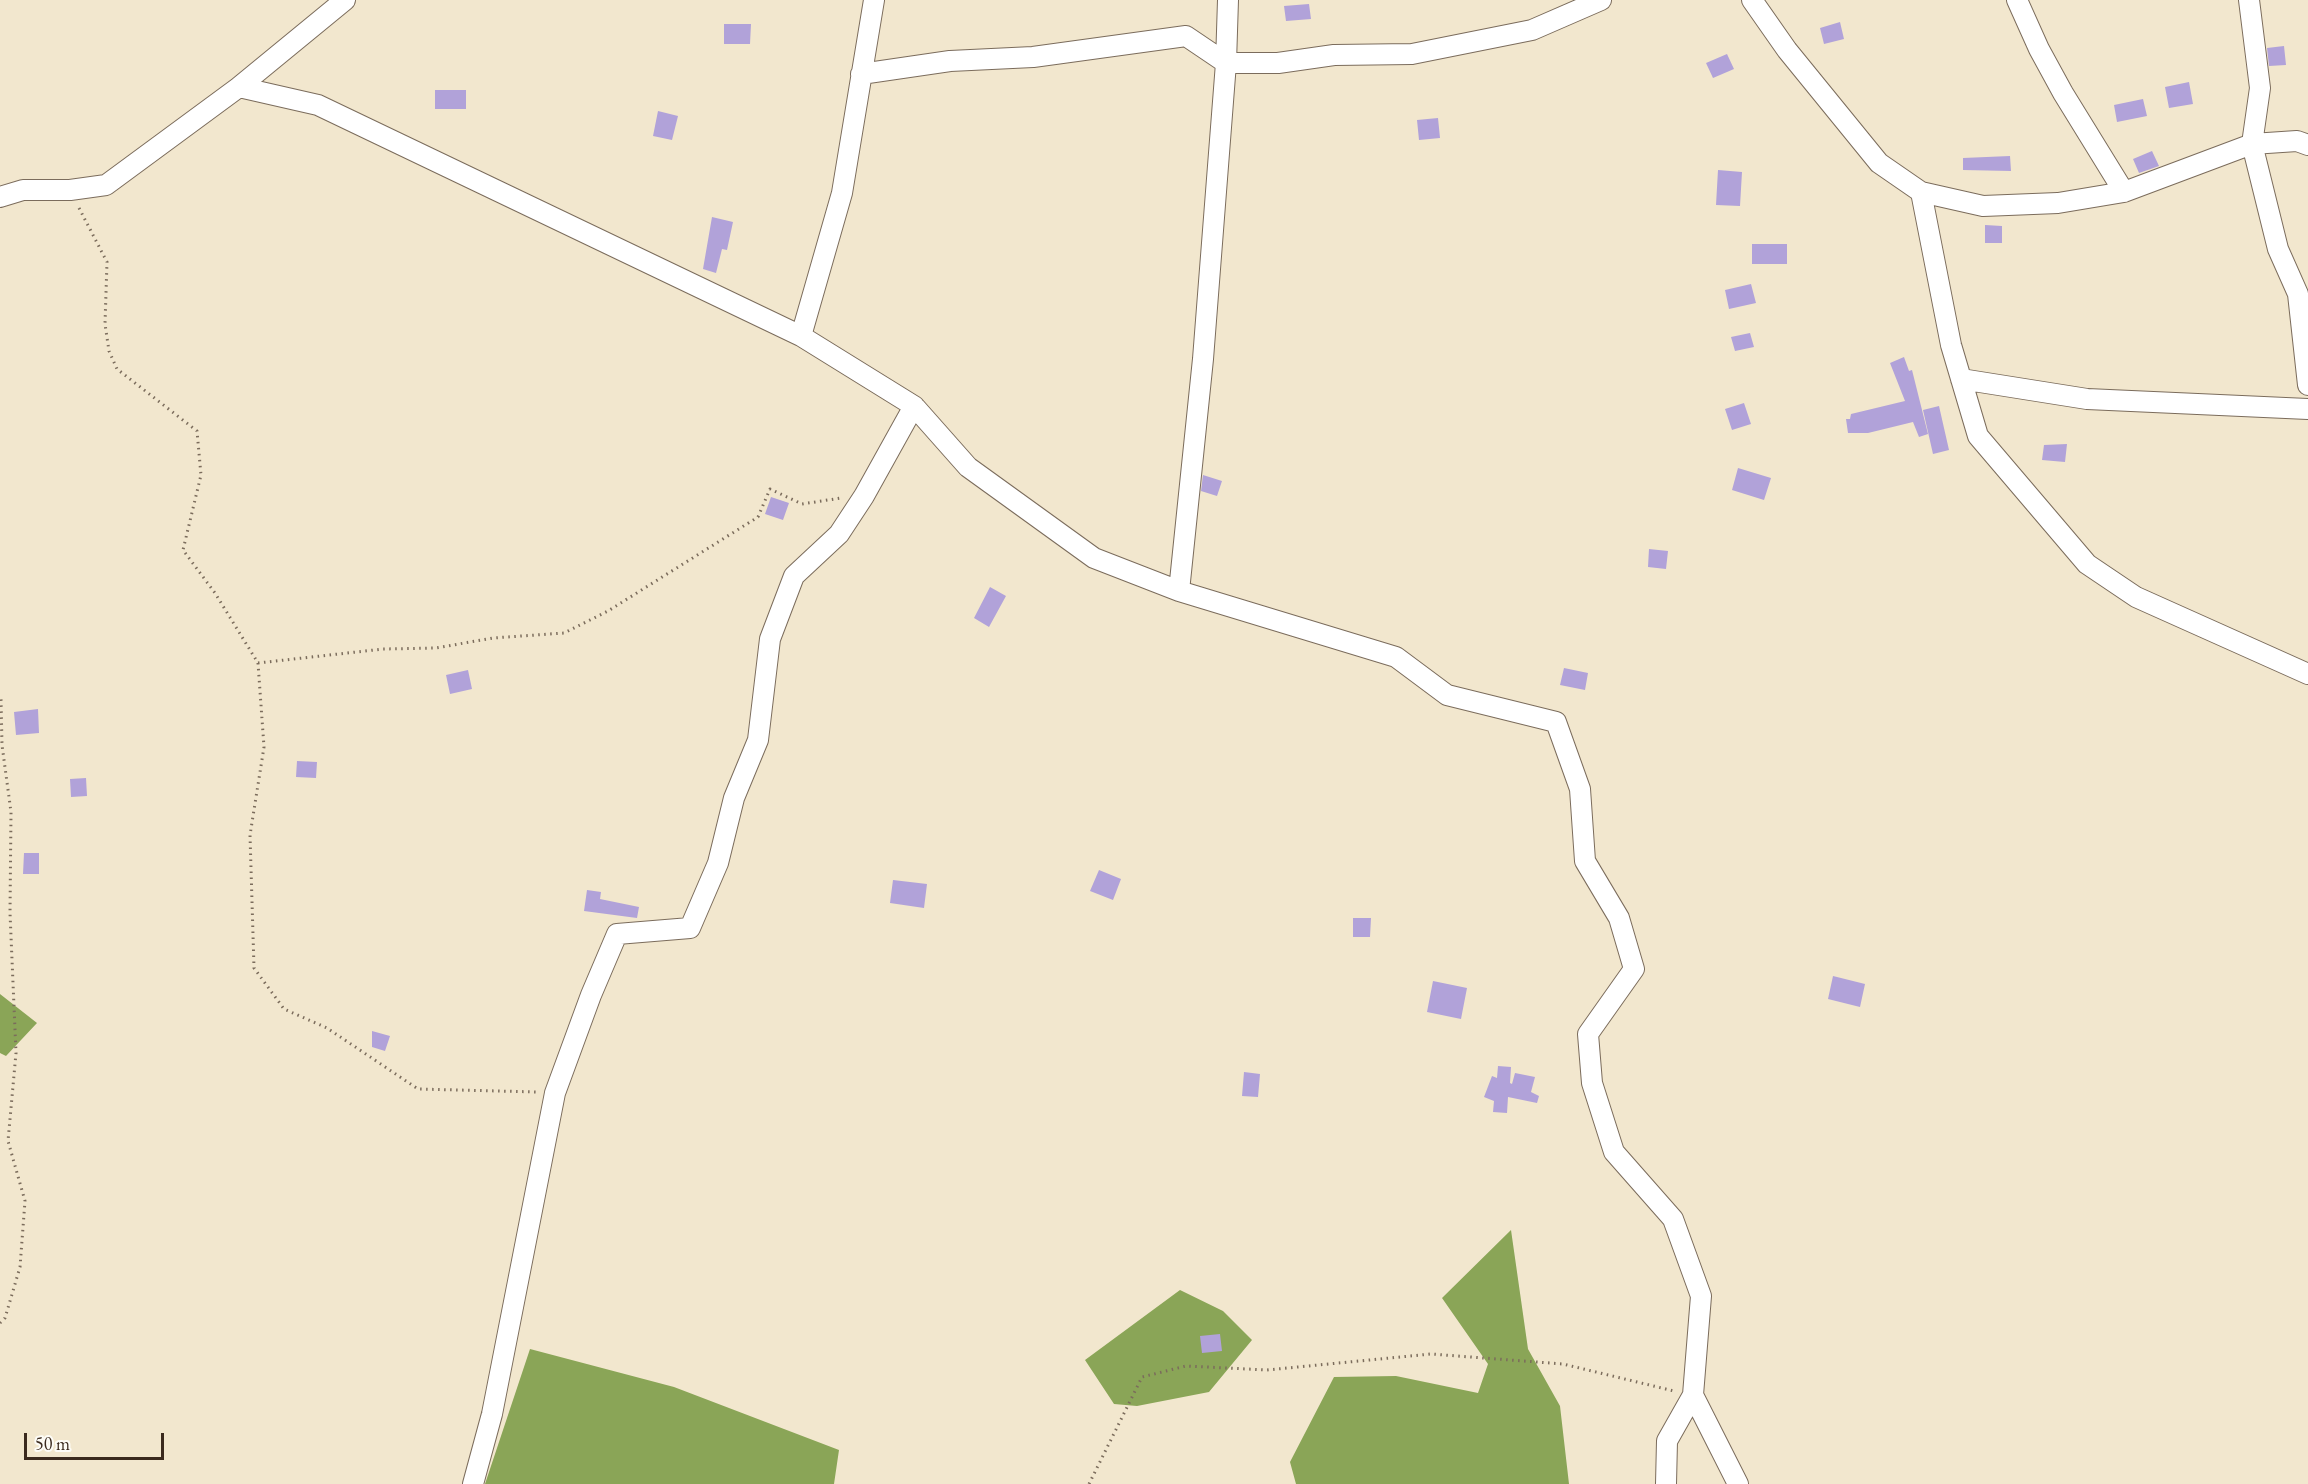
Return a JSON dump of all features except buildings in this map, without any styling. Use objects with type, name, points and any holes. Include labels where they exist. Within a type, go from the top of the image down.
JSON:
[{"type":"street","points":[[0,197],[23,190],[70,190],[106,186],[239,87],[345,0]]},
{"type":"street","points":[[801,336],[842,193],[874,0]]},
{"type":"street","points":[[1179,591],[1203,359],[1226,63],[1228,0]]},
{"type":"street","points":[[861,74],[950,62],[1032,57],[1186,36],[1226,63],[1278,63],[1335,55],[1412,54],[1532,30],[1601,0]]},
{"type":"street","points":[[1752,0],[1787,50],[1879,163],[1921,192],[1983,206],[2058,203],[2124,192],[2252,144],[2297,141],[2308,145]]},
{"type":"street","points":[[2017,0],[2039,49],[2124,192]]},
{"type":"street","points":[[2249,0],[2260,88],[2252,144],[2278,249],[2298,294],[2308,385]]},
{"type":"street","points":[[239,87],[318,105],[801,336],[914,406],[968,467],[1094,558],[1179,591],[1396,657],[1447,695],[1556,722],[1580,789],[1585,861],[1619,918],[1634,969],[1588,1034],[1592,1083],[1614,1152],[1673,1219],[1701,1296],[1693,1395],[1666,1441],[1666,1484]]},
{"type":"street","points":[[1921,192],[1951,345],[1978,436],[2087,564],[2136,597],[2308,674]]},
{"type":"street","points":[[1961,379],[2087,399],[2308,409]]},
{"type":"street","points":[[474,1484],[492,1414],[555,1093],[591,995],[617,934],[690,928],[718,863],[734,798],[758,740],[770,639],[794,576],[838,534],[864,496],[914,406]]},
{"type":"street","points":[[1693,1395],[1738,1484]]},
{"type":"path","points":[[70,190],[107,262],[105,324],[109,351],[117,369],[197,431],[201,475],[183,550],[215,593],[258,663],[264,747],[250,835],[254,968],[284,1009],[327,1028],[417,1089],[555,1093]]},
{"type":"path","points":[[258,663],[383,649],[436,648],[493,638],[564,633],[608,611],[758,517],[770,489],[802,504],[864,496]]},
{"type":"path","points":[[0,1323],[4,1318],[20,1267],[25,1201],[8,1141],[16,1053],[10,913],[11,812],[2,745],[1,699]]},
{"type":"path","points":[[1089,1484],[1142,1377],[1186,1366],[1267,1370],[1383,1357],[1431,1354],[1465,1355],[1563,1364],[1642,1385],[1693,1395]]},
{"type":"green space","points":[[0,994],[37,1023],[6,1056],[0,1053]]},
{"type":"green space","points":[[1511,1230],[1528,1349],[1560,1406],[1569,1484],[1296,1484],[1290,1462],[1334,1377],[1396,1376],[1478,1393],[1488,1364],[1442,1298]]},
{"type":"green space","points":[[1180,1290],[1223,1311],[1252,1340],[1209,1392],[1137,1406],[1114,1404],[1085,1360]]},
{"type":"green space","points":[[530,1349],[674,1387],[839,1450],[834,1484],[485,1484]]}]
